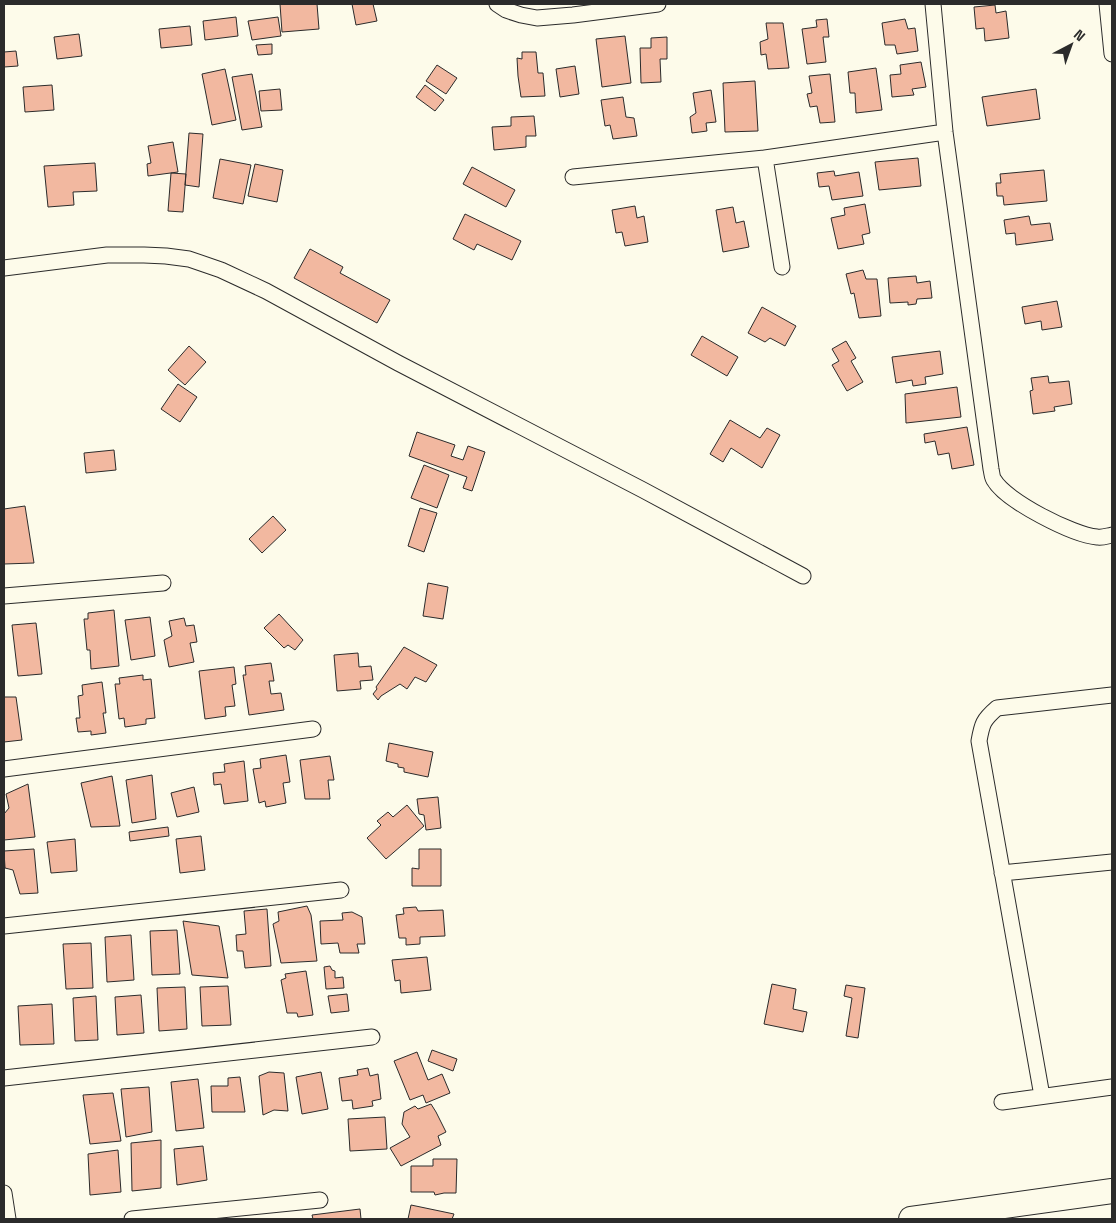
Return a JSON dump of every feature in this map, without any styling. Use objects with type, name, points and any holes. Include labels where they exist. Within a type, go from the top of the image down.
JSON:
[{"type":"main road","points":[[911,1219],[1112,1191]]},
{"type":"street","points":[[497,4],[506,10],[537,18],[658,4]]},
{"type":"street","points":[[933,4],[945,132],[994,480],[1008,495],[1048,520],[1074,532],[1098,537],[1112,535]]},
{"type":"street","points":[[1107,4],[1112,54]]},
{"type":"street","points":[[573,177],[764,158],[945,132]]},
{"type":"street","points":[[764,158],[782,267]]},
{"type":"street","points":[[4,268],[108,255],[144,255],[189,258],[221,270],[266,291],[398,363],[803,576]]},
{"type":"street","points":[[4,596],[162,583]]},
{"type":"street","points":[[1042,1096],[979,741],[981,726],[997,708],[1112,695]]},
{"type":"street","points":[[4,769],[313,729]]},
{"type":"street","points":[[1002,873],[1112,862]]},
{"type":"street","points":[[4,926],[341,890]]},
{"type":"street","points":[[4,1078],[372,1037]]},
{"type":"street","points":[[1002,1102],[1112,1087]]},
{"type":"street","points":[[4,1193],[8,1219]]},
{"type":"street","points":[[132,1219],[320,1200]]},
{"type":"building","points":[[280,4],[317,4],[319,29],[282,32]]},
{"type":"building","points":[[352,4],[373,4],[377,21],[356,25]]},
{"type":"building","points":[[995,5],[996,13],[1006,11],[1009,38],[985,41],[984,28],[976,29],[974,7]]},
{"type":"building","points":[[236,17],[238,36],[205,40],[203,21]]},
{"type":"building","points":[[278,17],[281,36],[252,40],[248,21]]},
{"type":"building","points":[[827,19],[829,37],[823,37],[826,62],[807,64],[802,29],[817,27],[816,20]]},
{"type":"building","points":[[905,19],[908,29],[915,28],[918,51],[897,54],[895,45],[885,45],[882,23]]},
{"type":"building","points":[[766,23],[783,23],[789,68],[768,69],[766,54],[761,55],[760,42],[768,39]]},
{"type":"building","points":[[190,26],[192,45],[161,48],[159,29]]},
{"type":"building","points":[[79,34],[82,56],[57,59],[54,37]]},
{"type":"building","points":[[625,36],[631,83],[602,87],[596,39]]},
{"type":"building","points":[[667,37],[667,59],[660,59],[661,82],[641,83],[640,48],[651,48],[651,38]]},
{"type":"building","points":[[272,44],[272,54],[258,55],[256,45]]},
{"type":"building","points":[[16,51],[18,66],[4,67],[4,52]]},
{"type":"building","points":[[522,52],[536,52],[538,73],[543,73],[545,96],[521,97],[517,58],[522,59]]},
{"type":"building","points":[[921,62],[926,87],[912,89],[914,95],[892,97],[890,75],[901,74],[900,65]]},
{"type":"building","points":[[437,65],[457,78],[446,94],[426,81]]},
{"type":"building","points":[[575,66],[579,94],[560,97],[556,69]]},
{"type":"building","points":[[876,68],[882,110],[856,113],[855,93],[850,93],[848,72]]},
{"type":"building","points":[[225,69],[236,120],[212,125],[202,74]]},
{"type":"building","points":[[252,74],[262,127],[242,130],[232,77]]},
{"type":"building","points":[[830,74],[835,122],[820,123],[817,106],[810,107],[807,94],[812,93],[809,76]]},
{"type":"building","points":[[755,81],[758,131],[725,132],[723,83]]},
{"type":"building","points":[[52,85],[54,110],[25,112],[23,87]]},
{"type":"building","points":[[425,85],[444,100],[435,111],[416,97]]},
{"type":"building","points":[[280,89],[282,110],[261,111],[259,91]]},
{"type":"building","points":[[1036,89],[1040,119],[987,126],[982,97]]},
{"type":"building","points":[[711,90],[716,122],[706,123],[707,131],[692,133],[690,117],[696,113],[693,93]]},
{"type":"building","points":[[623,97],[626,117],[634,118],[637,136],[613,139],[610,125],[605,126],[601,100]]},
{"type":"building","points":[[534,116],[536,136],[526,136],[526,147],[494,150],[492,127],[511,126],[511,117]]},
{"type":"building","points":[[189,133],[203,134],[199,187],[185,185]]},
{"type":"building","points":[[173,142],[178,172],[148,176],[147,164],[151,163],[148,146]]},
{"type":"building","points":[[918,158],[921,186],[879,190],[875,162]]},
{"type":"building","points":[[220,159],[251,165],[243,204],[213,198]]},
{"type":"building","points":[[95,163],[97,191],[73,192],[74,205],[48,207],[44,166]]},
{"type":"building","points":[[255,164],[283,170],[277,202],[248,196]]},
{"type":"building","points":[[472,167],[515,190],[506,207],[463,184]]},
{"type":"building","points":[[1044,170],[1047,201],[1004,205],[1003,196],[997,196],[996,183],[1001,183],[1000,174]]},
{"type":"building","points":[[834,171],[835,176],[859,172],[863,196],[832,200],[829,186],[819,187],[817,173]]},
{"type":"building","points":[[171,173],[186,174],[183,212],[168,211]]},
{"type":"building","points":[[865,204],[870,233],[862,235],[864,244],[838,249],[831,218],[845,215],[844,208]]},
{"type":"building","points":[[635,206],[637,218],[644,216],[648,242],[625,246],[622,232],[616,233],[612,210]]},
{"type":"building","points":[[733,207],[736,223],[744,221],[749,247],[723,252],[716,210]]},
{"type":"building","points":[[465,214],[521,241],[512,260],[477,244],[474,250],[453,239]]},
{"type":"building","points":[[1029,216],[1031,225],[1050,223],[1053,240],[1016,245],[1015,233],[1006,234],[1004,220]]},
{"type":"building","points":[[310,249],[343,267],[340,273],[390,300],[377,323],[294,278]]},
{"type":"building","points":[[863,270],[866,279],[877,279],[881,316],[859,318],[854,293],[851,294],[846,274]]},
{"type":"building","points":[[916,276],[917,283],[930,281],[932,298],[917,299],[916,304],[908,305],[908,302],[890,303],[888,278]]},
{"type":"building","points":[[1057,301],[1062,327],[1042,330],[1041,321],[1025,324],[1022,307]]},
{"type":"building","points":[[762,307],[796,326],[785,346],[770,338],[765,342],[748,333]]},
{"type":"building","points":[[702,336],[738,357],[727,376],[691,355]]},
{"type":"building","points":[[846,341],[856,358],[851,361],[863,382],[847,391],[832,365],[839,361],[832,349]]},
{"type":"building","points":[[189,346],[206,362],[185,385],[168,370]]},
{"type":"building","points":[[940,351],[943,374],[925,377],[926,384],[913,386],[912,380],[896,383],[892,357]]},
{"type":"building","points":[[1048,376],[1049,383],[1069,381],[1072,404],[1054,407],[1055,411],[1033,414],[1030,391],[1033,390],[1031,378]]},
{"type":"building","points":[[178,384],[197,397],[180,422],[161,409]]},
{"type":"building","points":[[957,387],[961,417],[906,423],[905,394]]},
{"type":"building","points":[[730,420],[760,438],[767,428],[780,435],[762,468],[731,448],[723,462],[710,454]]},
{"type":"building","points":[[967,427],[974,465],[952,469],[949,453],[938,455],[935,441],[925,443],[924,434]]},
{"type":"building","points":[[417,432],[455,445],[451,456],[463,460],[468,446],[485,452],[472,491],[463,488],[467,477],[409,456]]},
{"type":"building","points":[[114,450],[116,470],[86,473],[84,453]]},
{"type":"building","points":[[424,465],[449,475],[437,508],[411,498]]},
{"type":"building","points":[[25,506],[34,563],[4,564],[4,509]]},
{"type":"building","points":[[420,508],[437,513],[424,552],[408,546]]},
{"type":"building","points":[[273,516],[286,530],[262,553],[249,539]]},
{"type":"building","points":[[428,583],[448,587],[443,619],[423,616]]},
{"type":"building","points":[[114,610],[119,666],[91,669],[90,650],[87,650],[84,619],[88,619],[88,613]]},
{"type":"building","points":[[279,614],[303,640],[295,650],[288,645],[284,648],[264,628]]},
{"type":"building","points":[[150,617],[155,656],[131,660],[125,620]]},
{"type":"building","points":[[184,618],[186,626],[194,625],[197,642],[190,643],[194,662],[169,667],[164,640],[172,636],[169,621]]},
{"type":"building","points":[[36,623],[42,674],[18,676],[12,625]]},
{"type":"building","points":[[404,647],[437,665],[426,682],[415,677],[407,689],[400,684],[378,700],[373,694],[377,689],[376,687]]},
{"type":"building","points":[[358,653],[359,667],[371,666],[373,680],[360,681],[361,689],[337,691],[334,655]]},
{"type":"building","points":[[271,663],[274,681],[269,681],[271,694],[281,693],[284,710],[249,715],[243,675],[246,675],[245,666]]},
{"type":"building","points":[[234,667],[236,684],[232,685],[235,706],[225,707],[226,716],[205,719],[199,671]]},
{"type":"building","points":[[143,675],[143,680],[151,679],[155,718],[146,719],[146,724],[125,727],[124,718],[119,719],[115,684],[120,684],[119,678]]},
{"type":"building","points":[[102,682],[106,713],[103,713],[106,733],[91,735],[91,731],[78,732],[76,718],[80,718],[78,696],[83,695],[82,685]]},
{"type":"building","points":[[4,697],[16,697],[22,740],[4,742]]},
{"type":"building","points":[[389,743],[433,752],[428,777],[404,772],[404,768],[398,767],[398,764],[386,761]]},
{"type":"building","points":[[286,755],[290,782],[283,783],[286,803],[266,807],[265,801],[259,803],[253,769],[261,768],[260,759]]},
{"type":"building","points":[[330,756],[334,780],[328,780],[330,799],[305,799],[300,760]]},
{"type":"building","points":[[244,761],[248,801],[224,804],[221,784],[214,785],[213,773],[225,772],[224,764]]},
{"type":"building","points":[[152,775],[156,819],[132,823],[126,780]]},
{"type":"building","points":[[112,776],[120,826],[91,827],[81,783]]},
{"type":"building","points":[[28,784],[35,837],[4,840],[4,814],[9,808],[6,794]]},
{"type":"building","points":[[194,787],[199,812],[177,817],[171,793]]},
{"type":"building","points":[[438,797],[441,828],[426,830],[424,815],[419,814],[417,799]]},
{"type":"building","points":[[407,805],[424,826],[386,859],[367,838],[381,825],[377,821],[388,812],[393,817]]},
{"type":"building","points":[[168,827],[169,836],[130,841],[129,832]]},
{"type":"building","points":[[201,836],[205,870],[180,873],[176,839]]},
{"type":"building","points":[[75,839],[77,871],[51,873],[47,842]]},
{"type":"building","points":[[34,849],[38,893],[20,894],[13,870],[5,868],[4,851]]},
{"type":"building","points":[[419,849],[441,849],[441,886],[412,886],[412,868],[419,869]]},
{"type":"building","points":[[307,906],[311,915],[317,961],[281,963],[273,924],[279,921],[278,912]]},
{"type":"building","points":[[416,907],[418,911],[443,910],[445,936],[420,937],[420,944],[406,945],[406,938],[399,938],[396,915],[404,914],[403,908]]},
{"type":"building","points":[[267,909],[271,966],[245,968],[243,951],[237,951],[236,935],[246,934],[244,911]]},
{"type":"building","points":[[352,912],[362,917],[365,944],[357,944],[359,953],[340,953],[338,943],[321,944],[320,921],[343,920],[342,913]]},
{"type":"building","points":[[183,921],[219,926],[228,978],[192,975]]},
{"type":"building","points":[[177,930],[180,974],[152,975],[150,931]]},
{"type":"building","points":[[131,935],[134,980],[107,982],[105,937]]},
{"type":"building","points":[[91,943],[93,988],[66,989],[63,944]]},
{"type":"building","points":[[427,957],[431,990],[401,993],[400,980],[395,981],[392,960]]},
{"type":"building","points":[[330,966],[335,971],[335,978],[343,977],[344,988],[326,989],[324,967]]},
{"type":"building","points":[[306,971],[313,1015],[298,1017],[297,1013],[287,1013],[281,980],[286,978],[285,974]]},
{"type":"building","points":[[772,984],[796,989],[793,1009],[807,1012],[803,1032],[764,1024]]},
{"type":"building","points":[[846,985],[865,988],[858,1038],[846,1036],[852,998],[844,996]]},
{"type":"building","points":[[228,986],[231,1025],[202,1026],[200,987]]},
{"type":"building","points":[[185,987],[187,1029],[159,1031],[157,988]]},
{"type":"building","points":[[347,994],[349,1011],[331,1013],[328,996]]},
{"type":"building","points":[[141,995],[144,1033],[117,1035],[115,997]]},
{"type":"building","points":[[96,996],[98,1040],[75,1041],[73,998]]},
{"type":"building","points":[[52,1004],[54,1044],[20,1045],[18,1006]]},
{"type":"building","points":[[432,1050],[457,1059],[453,1071],[428,1061]]},
{"type":"building","points":[[417,1052],[428,1080],[442,1074],[450,1093],[426,1103],[423,1095],[410,1100],[394,1061]]},
{"type":"building","points":[[368,1068],[370,1076],[378,1074],[381,1099],[372,1101],[373,1106],[353,1109],[352,1100],[342,1101],[339,1078],[358,1075],[357,1070]]},
{"type":"building","points":[[269,1072],[284,1073],[288,1111],[274,1110],[263,1115],[259,1076]]},
{"type":"building","points":[[321,1072],[328,1109],[302,1114],[296,1077]]},
{"type":"building","points":[[240,1077],[245,1112],[212,1112],[211,1086],[228,1086],[228,1078]]},
{"type":"building","points":[[198,1079],[204,1128],[176,1131],[171,1082]]},
{"type":"building","points":[[149,1087],[152,1132],[126,1137],[121,1089]]},
{"type":"building","points":[[113,1093],[121,1141],[90,1144],[83,1095]]},
{"type":"building","points":[[431,1104],[446,1132],[438,1136],[441,1145],[401,1166],[390,1148],[410,1137],[402,1124],[404,1112],[415,1106],[418,1109]]},
{"type":"building","points":[[385,1117],[387,1149],[350,1151],[348,1119]]},
{"type":"building","points":[[161,1140],[161,1188],[132,1191],[131,1143]]},
{"type":"building","points":[[203,1146],[207,1180],[177,1185],[174,1149]]},
{"type":"building","points":[[118,1150],[121,1192],[90,1195],[88,1154]]},
{"type":"building","points":[[433,1159],[457,1159],[456,1193],[435,1195],[434,1192],[411,1192],[411,1166],[433,1166]]},
{"type":"building","points":[[411,1205],[454,1214],[452,1219],[408,1219]]},
{"type":"building","points":[[360,1209],[361,1219],[313,1219],[312,1215]]}]
